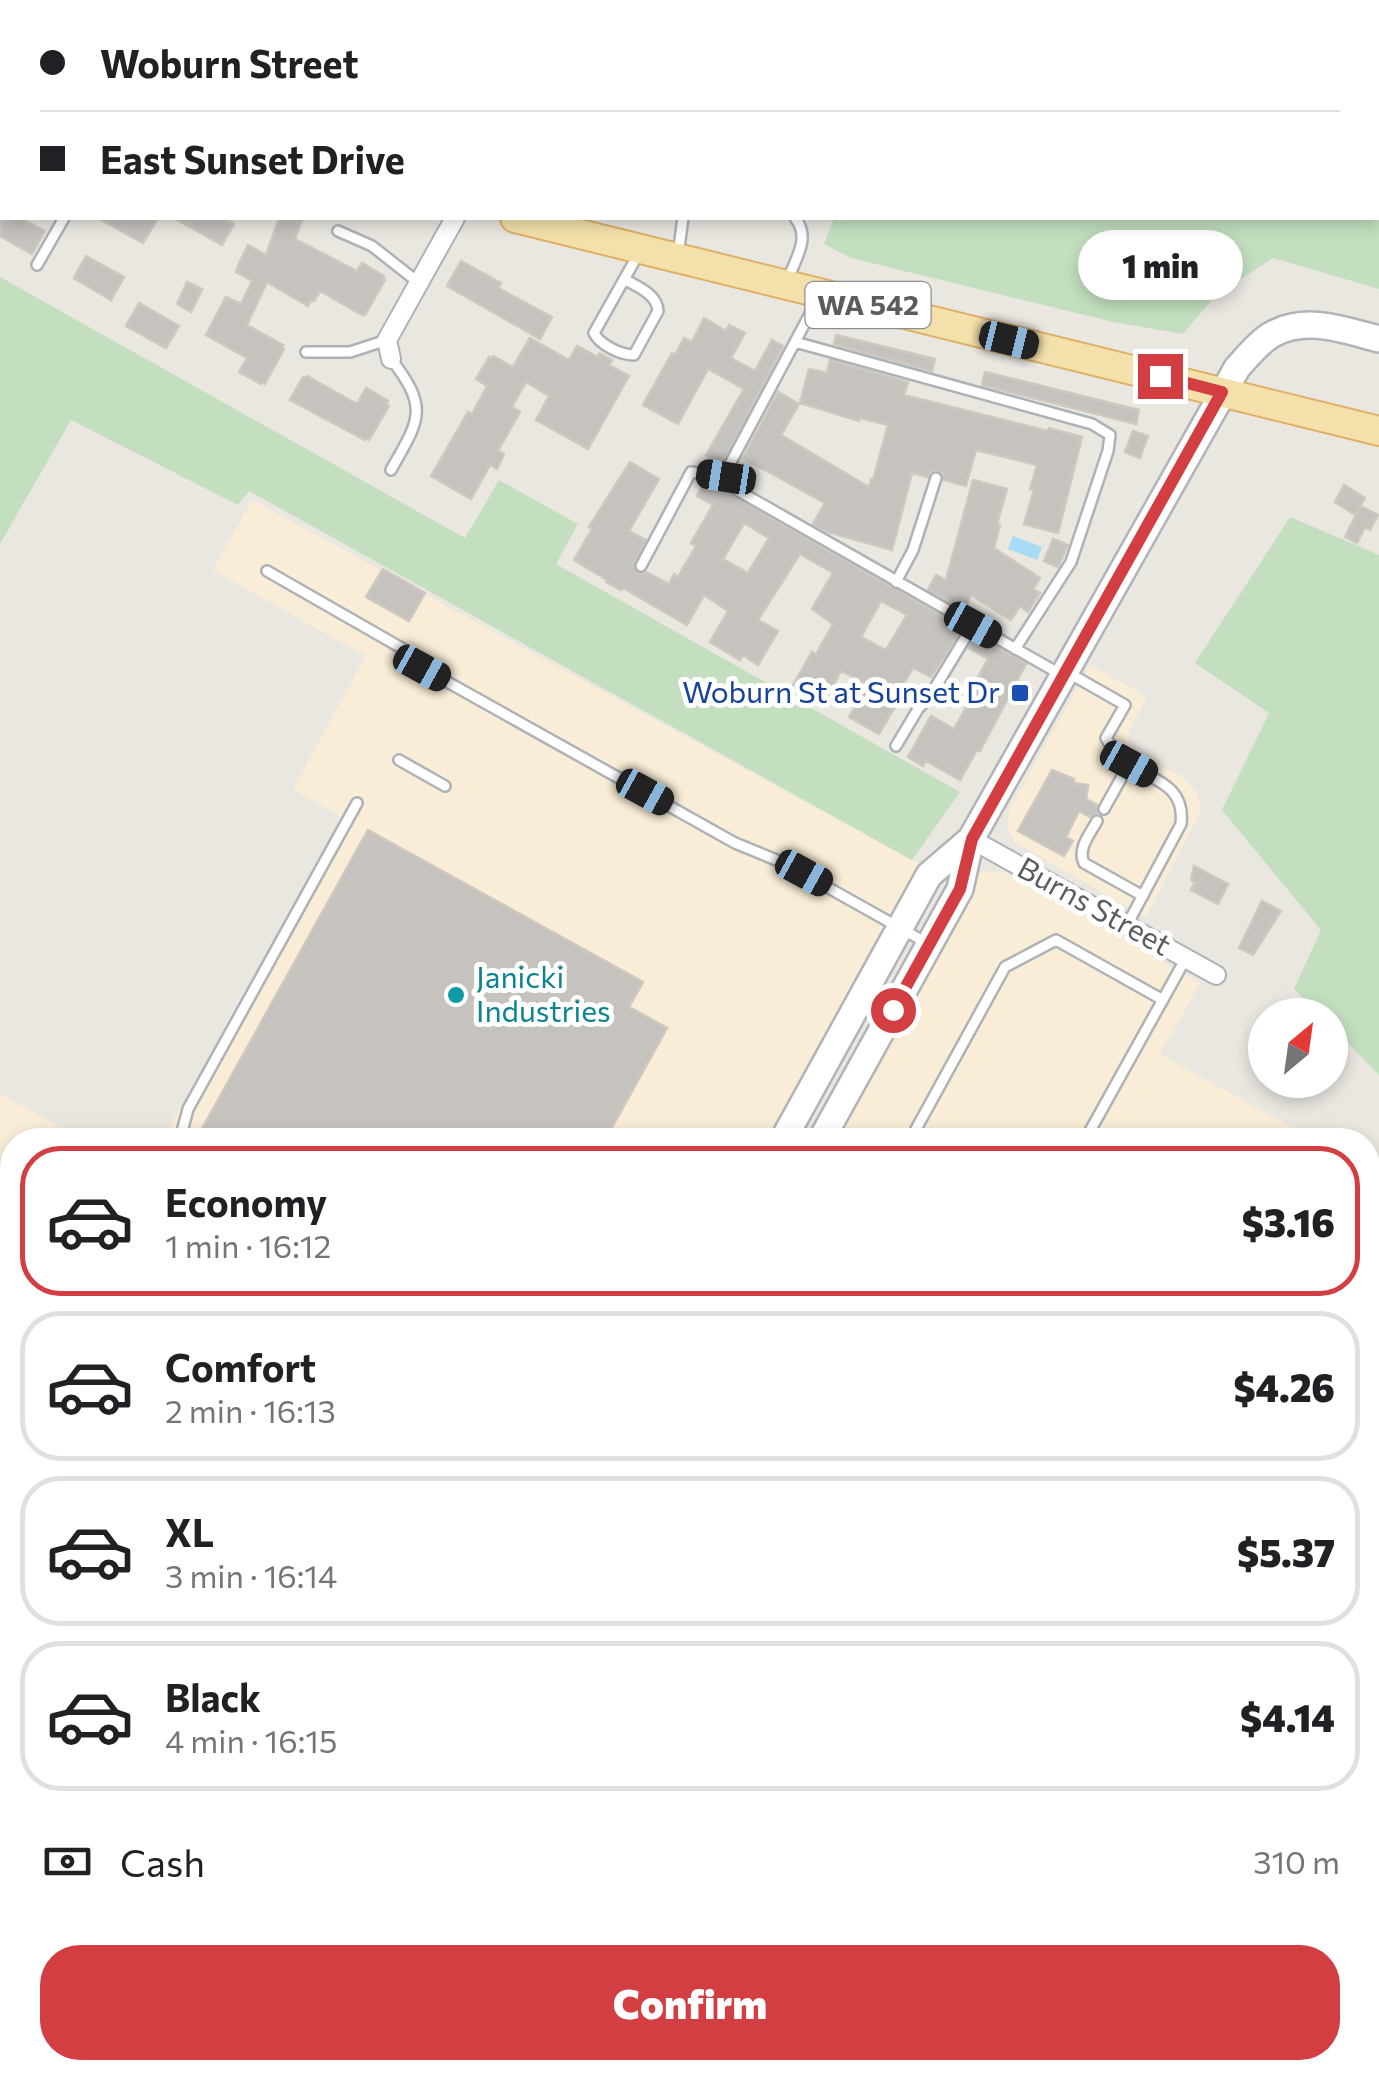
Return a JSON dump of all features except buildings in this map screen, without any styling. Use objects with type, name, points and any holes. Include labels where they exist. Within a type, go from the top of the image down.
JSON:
[{"type":"main road","name":"WA 542","points":[[523,220],[1379,431]]},
{"type":"main road","points":[[828,1128],[960,889],[972,839],[1237,368],[1269,336],[1290,327],[1322,325],[1379,339]]},
{"type":"main road","points":[[790,1128],[930,875],[972,839]]},
{"type":"street","points":[[391,360],[387,340],[454,220]]},
{"type":"street","name":"Burns Street","points":[[972,839],[1216,975]]},
{"type":"lane","points":[[37,265],[63,220]]},
{"type":"lane","points":[[678,258],[683,220]]},
{"type":"lane","points":[[786,284],[804,238],[804,227],[798,220]]},
{"type":"lane","points":[[338,231],[372,246],[419,283]]},
{"type":"lane","points":[[624,279],[653,296],[658,304],[658,312],[634,355],[625,355],[596,339],[594,333],[641,248]]},
{"type":"lane","points":[[821,293],[731,462],[728,482],[1015,649],[1125,705],[1106,738],[1120,758],[1174,792],[1183,809],[1181,824],[1127,925]]},
{"type":"lane","points":[[306,352],[350,352],[387,340]]},
{"type":"lane","points":[[794,342],[1092,424],[1110,435],[1070,562],[1015,649]]},
{"type":"lane","points":[[391,360],[406,379],[418,410],[415,428],[391,470]]},
{"type":"lane","points":[[641,566],[691,472],[726,477]]},
{"type":"lane","points":[[896,582],[913,550],[936,478]]},
{"type":"lane","points":[[267,571],[735,843],[786,864],[930,944]]},
{"type":"lane","points":[[896,746],[973,625]]},
{"type":"lane","points":[[399,760],[445,786]]},
{"type":"lane","points":[[1104,809],[1129,764]]},
{"type":"lane","points":[[182,1128],[188,1109],[357,803]]},
{"type":"lane","points":[[1098,821],[1081,858],[1142,896]]},
{"type":"lane","points":[[917,1128],[1006,967],[1056,940],[1163,1000]]},
{"type":"lane","points":[[1092,1128],[1186,958]]},
{"type":"shaded area","points":[[252,500],[926,868],[782,1128],[169,1128],[343,818],[293,789],[366,656],[213,570]]},
{"type":"shaded area","points":[[1090,665],[1147,697],[1130,728],[1128,741],[1136,752],[1185,779],[1200,804],[1199,815],[1146,917],[1016,843],[1008,829],[1009,810]]},
{"type":"shaded area","points":[[984,871],[1003,872],[1200,983],[1160,1054],[1293,1128],[836,1128],[976,876]]},
{"type":"shaded area","points":[[0,1094],[62,1128],[0,1128]]},
{"type":"green space","points":[[833,220],[1379,220],[1379,289],[1273,258],[1214,297],[1183,334],[1113,322],[851,258],[824,244]]},
{"type":"green space","points":[[0,277],[465,538],[499,480],[578,524],[556,564],[960,792],[912,860],[249,491],[238,505],[71,420],[0,544]]},
{"type":"green space","points":[[1290,517],[1379,555],[1379,1075],[1348,1043],[1348,998],[1303,998],[1294,989],[1321,930],[1222,810],[1269,713],[1195,663]]},
{"type":"water","points":[[1013,536],[1042,547],[1037,560],[1008,549]]},
{"type":"place","name":"Woburn St at Sunset Dr","points":[[1020,693]]},
{"type":"place","name":"Janicki Industries","points":[[456,995]]},
{"type":"route","points":[[893,1010],[960,889],[972,839],[1222,392],[1160,376]]}]
